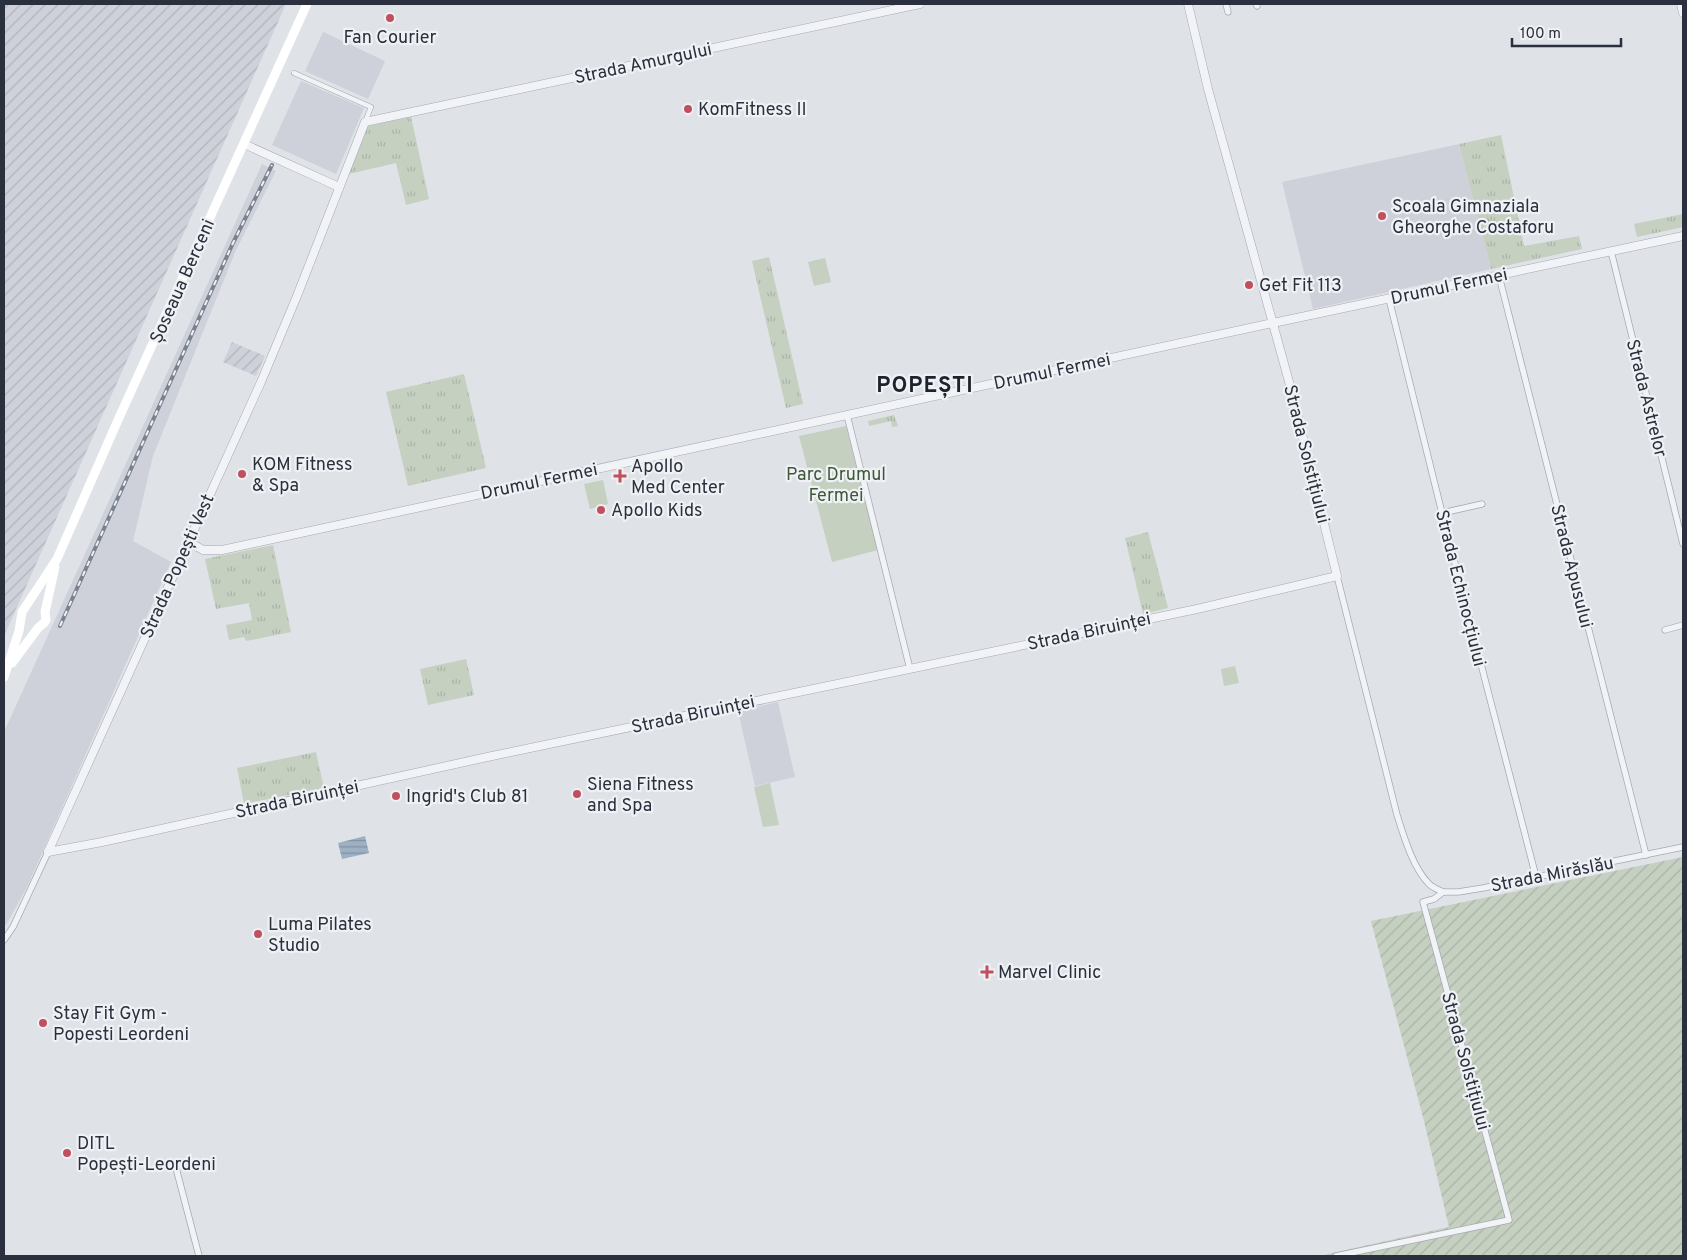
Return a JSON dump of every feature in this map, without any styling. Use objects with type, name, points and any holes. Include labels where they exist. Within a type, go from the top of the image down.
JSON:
[{"type":"main road","name":"Șoseaua Berceni","points":[[4,678],[22,620],[22,612],[28,606],[57,559],[114,428],[307,4]]},
{"type":"main road","name":"Șoseaua Berceni","points":[[8,668],[46,620],[45,612],[57,559]]},
{"type":"main road","points":[[28,606],[40,606],[45,612]]},
{"type":"main road","points":[[22,620],[27,627],[38,628]]},
{"type":"street","name":"Strada Amurgului","points":[[366,122],[920,4]]},
{"type":"street","name":"Strada Solstițiului","points":[[1188,4],[1208,89],[1291,388],[1397,815],[1416,864],[1430,885],[1443,892]]},
{"type":"street","points":[[1226,4],[1228,12]]},
{"type":"street","points":[[1682,4],[1683,13]]},
{"type":"street","points":[[294,73],[371,107],[366,122]]},
{"type":"street","name":"Strada Popești Vest","points":[[4,940],[13,926],[48,852],[265,373],[366,122]]},
{"type":"street","points":[[244,144],[339,187]]},
{"type":"street","name":"Drumul Fermei","points":[[188,542],[203,550],[222,550],[1683,236]]},
{"type":"street","name":"Strada Astrelor","points":[[1611,251],[1683,544]]},
{"type":"street","name":"Strada Apusului","points":[[1498,276],[1646,856]]},
{"type":"street","name":"Strada Echinocțiului","points":[[1389,299],[1536,877]]},
{"type":"street","points":[[847,415],[910,669]]},
{"type":"street","points":[[1442,513],[1482,504]]},
{"type":"street","name":"Strada Biruinței","points":[[48,852],[102,842],[589,733],[1197,609],[1337,576]]},
{"type":"street","points":[[1665,630],[1683,625]]},
{"type":"street","name":"Strada Mirăslău","points":[[1423,902],[1434,899],[1443,892],[1483,888],[1683,847]]},
{"type":"street","name":"Strada Solstițiului","points":[[1336,1256],[1509,1220],[1423,902]]},
{"type":"street","points":[[176,1168],[199,1256]]},
{"type":"shaded area","points":[[4,4],[286,4],[4,636]]},
{"type":"shaded area","points":[[323,32],[385,61],[368,99],[305,71]]},
{"type":"shaded area","points":[[301,81],[364,108],[336,174],[272,145]]},
{"type":"shaded area","points":[[1459,144],[1491,269],[1313,309],[1282,182]]},
{"type":"shaded area","points":[[262,164],[276,171],[236,250],[153,456],[133,541],[171,562],[27,887],[6,925],[4,923],[4,732]]},
{"type":"shaded area","points":[[232,342],[265,356],[256,376],[223,362]]},
{"type":"shaded area","points":[[778,702],[795,777],[755,786],[738,711]]},
{"type":"green space","points":[[411,117],[429,199],[406,205],[396,163],[349,174],[368,126]]},
{"type":"green space","points":[[1501,135],[1524,246],[1579,236],[1582,249],[1491,269],[1459,144]]},
{"type":"green space","points":[[1683,214],[1683,227],[1637,237],[1634,224]]},
{"type":"green space","points":[[769,257],[803,404],[786,408],[752,261]]},
{"type":"green space","points":[[825,258],[831,282],[814,286],[808,262]]},
{"type":"green space","points":[[464,374],[486,468],[408,486],[386,392]]},
{"type":"green space","points":[[894,415],[898,426],[892,427],[891,421],[869,426],[868,421]]},
{"type":"green space","name":"Parc Drumul Fermei","points":[[846,426],[878,550],[832,562],[799,436]]},
{"type":"green space","points":[[603,480],[608,504],[590,509],[584,484]]},
{"type":"green space","points":[[1148,532],[1168,608],[1143,614],[1125,538]]},
{"type":"green space","points":[[273,545],[291,632],[246,641],[244,637],[229,640],[226,625],[252,620],[249,603],[216,609],[205,559]]},
{"type":"green space","points":[[466,659],[474,695],[428,705],[420,669]]},
{"type":"green space","points":[[1235,666],[1239,683],[1224,686],[1221,669]]},
{"type":"green space","points":[[316,752],[324,788],[244,804],[237,768]]},
{"type":"green space","points":[[770,783],[779,825],[763,827],[754,787]]},
{"type":"green space","points":[[1683,857],[1683,1256],[1319,1256],[1449,1227],[1424,1121],[1371,921]]},
{"type":"water","points":[[365,836],[369,853],[342,859],[338,843]]},
{"type":"railway","points":[[60,626],[233,243],[272,165]]},
{"type":"place","name":"Fan Courier","points":[[390,18]]},
{"type":"place","name":"KomFitness II","points":[[688,109]]},
{"type":"place","name":"Scoala Gimnaziala Gheorghe Costaforu","points":[[1382,216]]},
{"type":"place","name":"Get Fit 113","points":[[1249,285]]},
{"type":"place","name":"KOM Fitness & Spa","points":[[242,474]]},
{"type":"place","name":"Apollo Med Center","points":[[620,476]]},
{"type":"place","name":"Apollo Kids","points":[[601,510]]},
{"type":"place","name":"Siena Fitness and Spa","points":[[577,794]]},
{"type":"place","name":"Ingrid's Club 81","points":[[396,796]]},
{"type":"place","name":"Luma Pilates Studio","points":[[258,934]]},
{"type":"place","name":"Marvel Clinic","points":[[987,972]]},
{"type":"place","name":"Stay Fit Gym - Popesti Leordeni","points":[[43,1023]]},
{"type":"place","name":"DITL Popești-Leordeni","points":[[67,1153]]},
{"type":"district","name":"POPEȘTI","points":[[925,384]]}]
